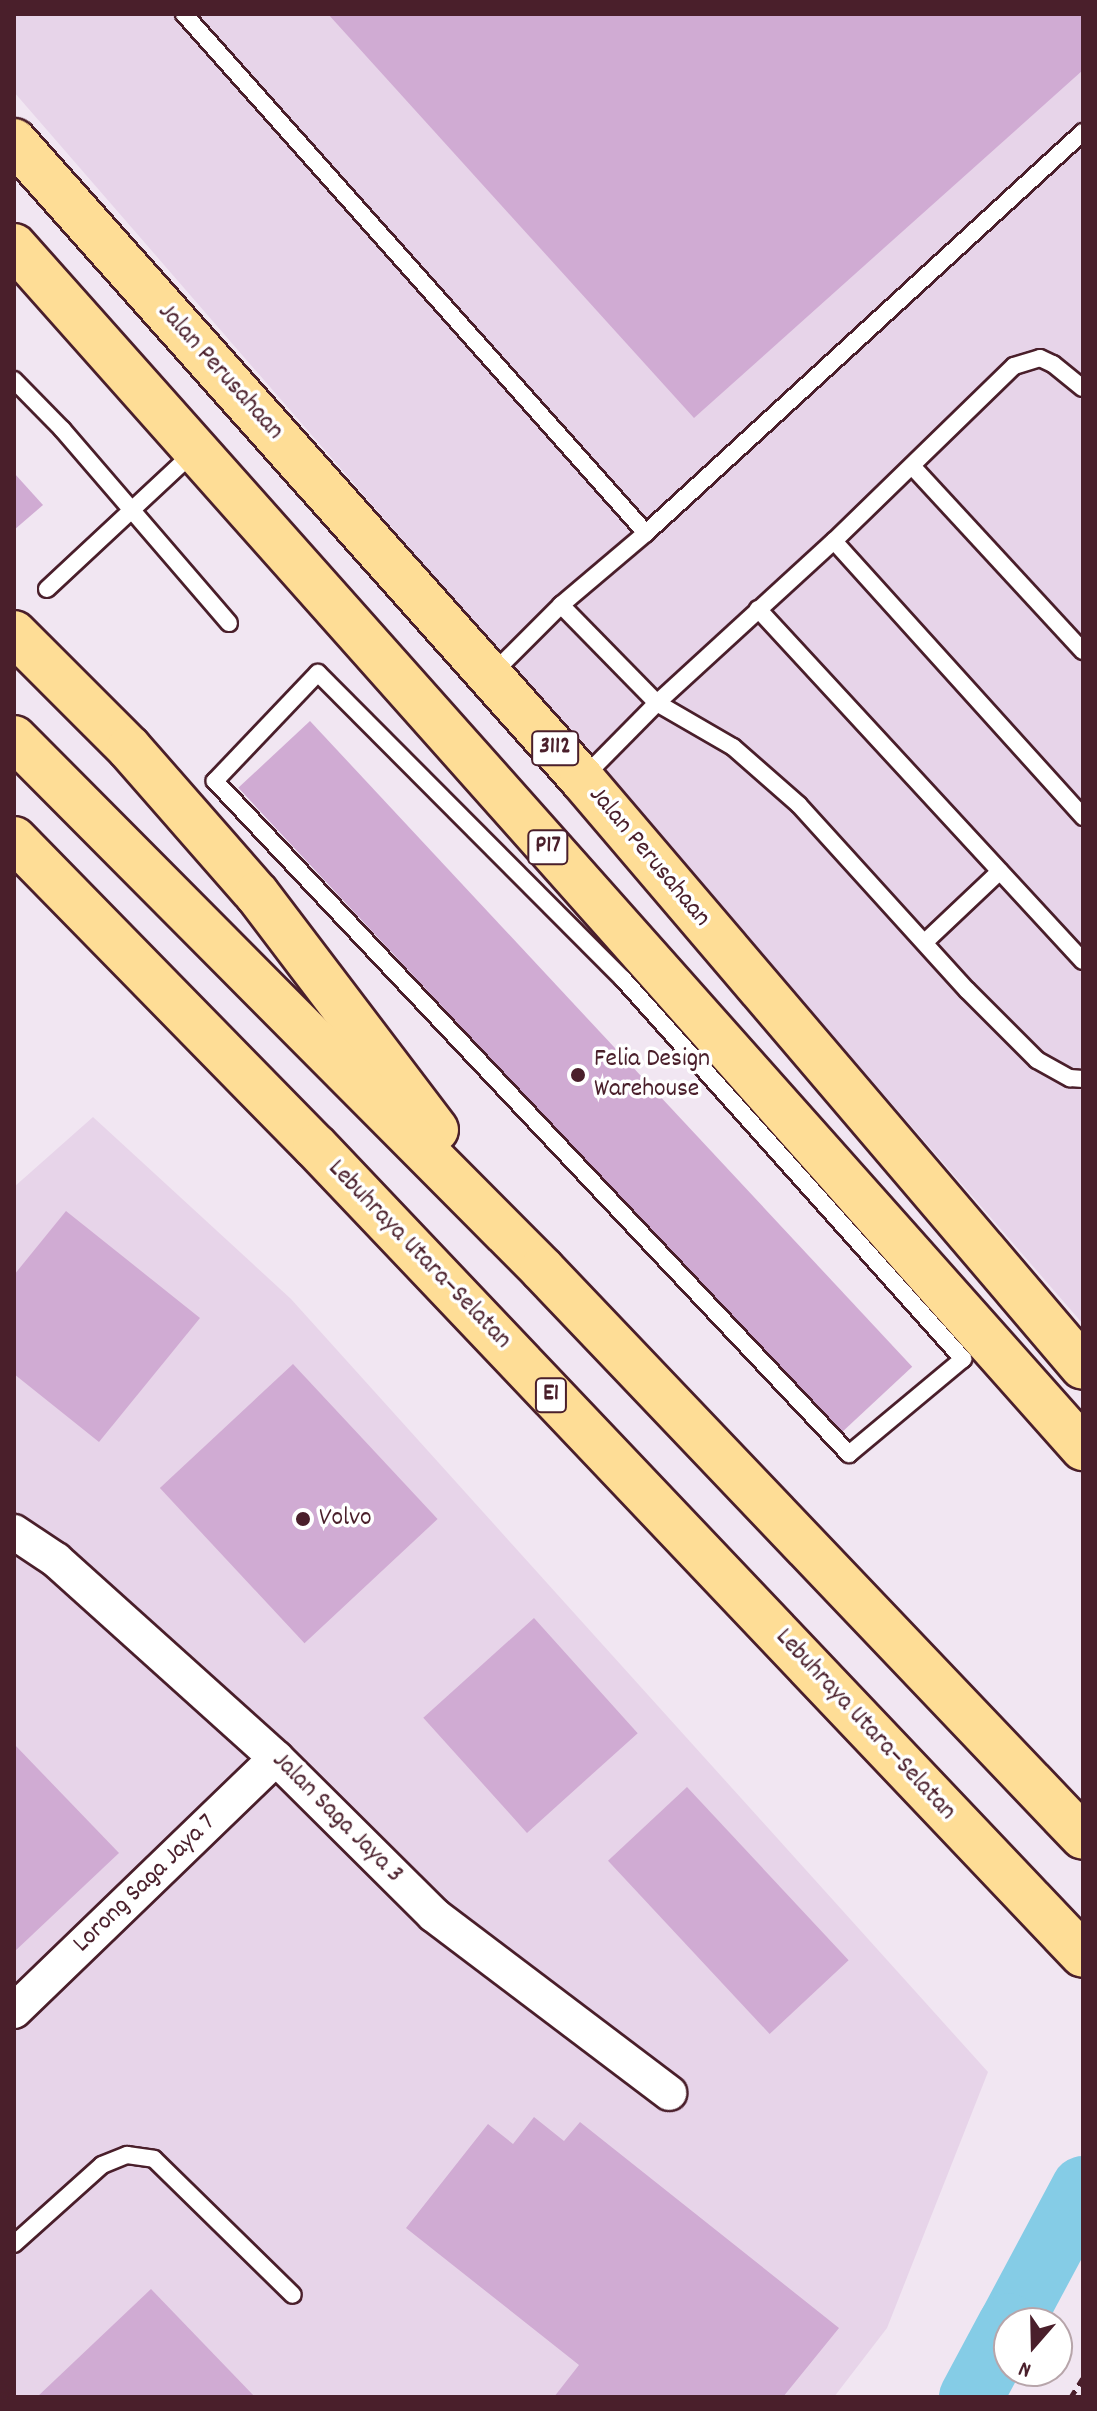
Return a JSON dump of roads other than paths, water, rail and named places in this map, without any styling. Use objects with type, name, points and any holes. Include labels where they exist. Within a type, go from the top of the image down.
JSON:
[{"type":"main road","name":"Jalan Perusahaan","points":[[14,141],[582,779],[1083,1367]]},
{"type":"main road","name":"P17","points":[[14,246],[196,450],[633,968],[1083,1448]]},
{"type":"main road","points":[[14,633],[129,748],[257,894],[542,1269]]},
{"type":"main road","points":[[14,738],[542,1269],[1083,1837]]},
{"type":"main road","name":"Lebuhraya Utara–Selatan","points":[[14,839],[315,1146],[1083,1955]]},
{"type":"street","name":"Jalan Saga Jaya 3","points":[[14,1532],[56,1560],[276,1758],[434,1915],[669,2093]]},
{"type":"street","name":"Lorong Saga Jaya 7","points":[[14,2011],[276,1758]]},
{"type":"lane","points":[[184,14],[646,533]]},
{"type":"lane","points":[[491,675],[561,605],[646,533],[1080,143]]},
{"type":"lane","points":[[582,779],[657,703],[834,541],[1014,366],[1030,358],[1053,364],[1083,388]]},
{"type":"lane","points":[[14,380],[229,623]]},
{"type":"lane","points":[[47,589],[133,513],[196,450]]},
{"type":"lane","points":[[912,466],[1083,651]]},
{"type":"lane","points":[[834,541],[1083,817]]},
{"type":"lane","points":[[561,605],[657,703],[733,747],[799,805],[1037,1060],[1070,1078],[1083,1079]]},
{"type":"lane","points":[[758,609],[1083,961]]},
{"type":"lane","points":[[318,673],[633,968],[963,1359],[849,1454],[215,781],[318,673]]},
{"type":"lane","points":[[925,942],[1000,871]]},
{"type":"lane","points":[[14,2244],[102,2165],[127,2155],[154,2159],[293,2295]]},
{"type":"waterway","points":[[1020,2307],[1083,2188]]},
{"type":"waterway","points":[[971,2397],[993,2356]]},
{"type":"place","name":"Felia Design Warehouse","points":[[578,1075]]},
{"type":"place","name":"Volvo","points":[[303,1519]]}]
